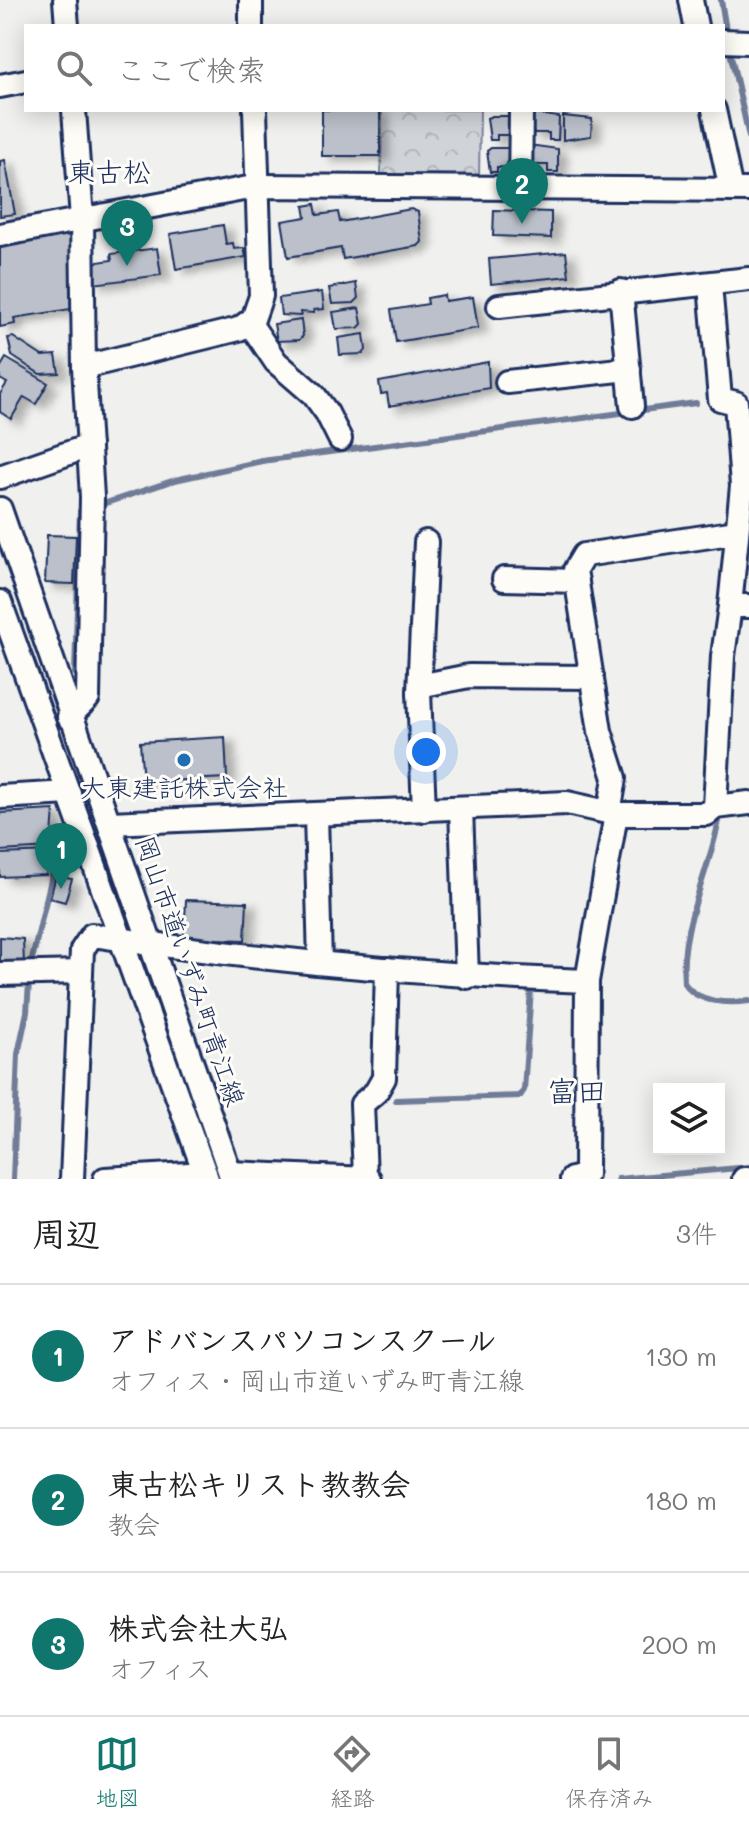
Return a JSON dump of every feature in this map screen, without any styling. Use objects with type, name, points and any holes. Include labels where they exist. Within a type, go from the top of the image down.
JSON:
[{"type":"street","points":[[65,0],[67,24]]},
{"type":"street","points":[[251,0],[251,24]]},
{"type":"street","points":[[691,0],[696,24]]},
{"type":"street","points":[[0,86],[24,81]]},
{"type":"street","points":[[69,717],[88,698],[92,497],[84,367],[82,219],[74,112]]},
{"type":"street","points":[[84,367],[239,329],[249,322],[261,296],[255,112]]},
{"type":"street","points":[[520,188],[521,112]]},
{"type":"street","points":[[0,235],[259,186],[740,190],[715,112]]},
{"type":"street","points":[[499,306],[749,279]]},
{"type":"street","points":[[710,285],[720,399],[736,403],[743,427],[737,532],[739,606],[723,656],[720,807]]},
{"type":"street","points":[[621,291],[632,406]]},
{"type":"street","points":[[249,322],[276,362],[314,395],[340,439]]},
{"type":"street","points":[[507,382],[629,369]]},
{"type":"street","points":[[0,477],[89,446]]},
{"type":"street","name":"岡山市道いずみ町青江線","points":[[0,509],[69,717],[110,823],[231,1176]]},
{"type":"street","points":[[572,1179],[586,1175],[587,981],[617,814],[615,778],[600,731],[575,570],[584,555],[737,532]]},
{"type":"street","points":[[424,810],[419,692],[426,542]]},
{"type":"street","points":[[504,579],[577,581]]},
{"type":"street","name":"岡山市道いずみ町青江線","points":[[0,602],[118,939],[206,1176]]},
{"type":"street","points":[[419,692],[436,680],[469,676],[592,677]]},
{"type":"street","points":[[0,797],[69,793]]},
{"type":"street","points":[[110,823],[567,803],[617,814],[707,814],[720,807],[749,803]]},
{"type":"street","points":[[461,808],[467,977]]},
{"type":"street","points":[[316,815],[320,963]]},
{"type":"street","points":[[72,1179],[82,950],[92,935],[153,946],[467,977],[587,981]]},
{"type":"street","points":[[231,1176],[367,1178],[362,1104],[376,1092],[384,1078],[387,969]]},
{"type":"street","points":[[0,974],[81,972]]},
{"type":"street","points":[[105,1179],[206,1176]]},
{"type":"green space","points":[[382,112],[480,112],[479,178],[381,176]]},
{"type":"building","points":[[322,112],[380,112],[380,156],[322,156]]},
{"type":"building","points":[[529,113],[559,117],[558,140],[549,140],[549,133],[529,133]]},
{"type":"building","points":[[515,116],[515,135],[497,135],[497,140],[490,140],[487,118]]},
{"type":"building","points":[[563,116],[592,119],[591,136],[563,140]]},
{"type":"building","points":[[529,145],[558,149],[558,172],[548,172],[548,165],[529,165]]},
{"type":"building","points":[[491,148],[515,148],[515,168],[497,167],[497,172],[490,172],[487,151]]},
{"type":"building","points":[[5,160],[15,214],[0,216],[0,161]]},
{"type":"building","points":[[315,204],[317,215],[338,212],[340,222],[411,209],[418,212],[422,242],[418,246],[343,259],[341,248],[288,257],[282,221],[306,217],[304,206]]},
{"type":"building","points":[[494,210],[551,212],[551,238],[493,236]]},
{"type":"building","points":[[223,225],[226,244],[233,243],[234,249],[244,248],[246,257],[176,269],[170,234]]},
{"type":"building","points":[[74,229],[77,308],[14,318],[15,324],[0,327],[0,243]]},
{"type":"building","points":[[157,248],[161,275],[94,284],[91,263],[112,260],[111,254]]},
{"type":"building","points":[[566,252],[569,276],[491,284],[489,259]]},
{"type":"building","points":[[356,283],[358,299],[354,303],[332,304],[329,288]]},
{"type":"building","points":[[322,292],[324,309],[314,310],[314,313],[300,312],[301,316],[281,315],[279,298]]},
{"type":"building","points":[[444,295],[445,301],[473,297],[478,328],[396,342],[391,310],[428,304],[427,298]]},
{"type":"building","points":[[359,308],[362,324],[358,328],[336,329],[333,312]]},
{"type":"building","points":[[301,320],[303,336],[299,340],[277,341],[274,324]]},
{"type":"building","points":[[364,334],[366,350],[363,354],[340,355],[338,338]]},
{"type":"building","points":[[13,337],[42,356],[56,355],[59,373],[40,374],[12,356],[8,338]]},
{"type":"building","points":[[6,358],[48,383],[36,404],[24,397],[11,419],[0,412],[0,394],[7,383],[0,379],[0,368]]},
{"type":"building","points":[[488,362],[489,388],[389,406],[387,393],[381,394],[379,382]]},
{"type":"building","points":[[47,535],[76,536],[74,584],[45,583]]},
{"type":"building","points":[[225,737],[227,778],[143,782],[140,742]]},
{"type":"building","points":[[54,810],[51,848],[0,851],[0,813]]},
{"type":"building","points":[[51,852],[46,875],[0,877],[0,854]]},
{"type":"building","points":[[56,876],[72,879],[65,902],[50,898]]},
{"type":"building","points":[[186,900],[247,902],[245,940],[184,938]]},
{"type":"building","points":[[0,937],[23,939],[24,965],[0,967]]},
{"type":"waterway","points":[[721,0],[727,36]]},
{"type":"waterway","points":[[729,47],[749,137]]},
{"type":"waterway","points":[[100,505],[175,480],[262,461],[696,403]]},
{"type":"waterway","points":[[75,673],[80,511]]},
{"type":"waterway","points":[[721,810],[686,939],[684,983],[705,998],[723,1002],[749,1001]]},
{"type":"waterway","points":[[13,1179],[18,1054],[27,1012],[30,968],[62,833]]},
{"type":"waterway","points":[[396,1100],[520,1096],[524,1090],[531,989],[539,989]]},
{"type":"waterway","points":[[618,1179],[749,1167]]},
{"type":"place","name":"東古松キリスト教教会","points":[[522,224]]},
{"type":"place","name":"株式会社大弘","points":[[127,266]]},
{"type":"place","name":"大東建託株式会社","points":[[184,760]]},
{"type":"place","name":"アドバンスパソコンスクール","points":[[61,889]]},
{"type":"district","name":"東古松","points":[[109,172]]},
{"type":"district","name":"富田","points":[[577,1092]]}]
